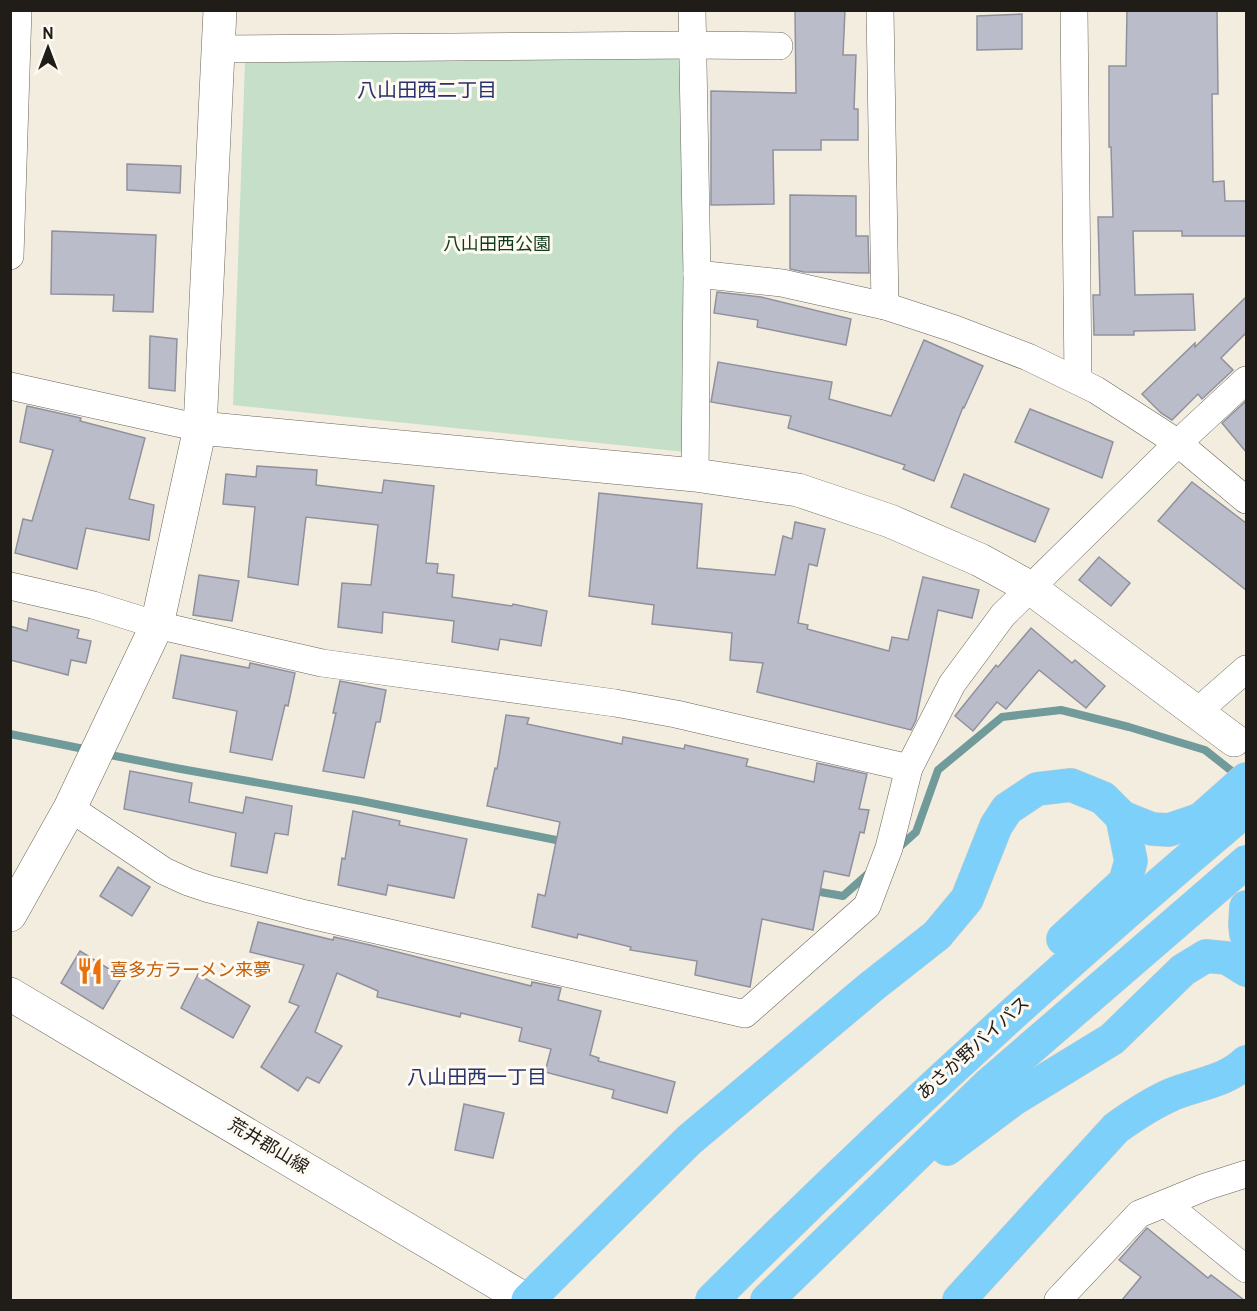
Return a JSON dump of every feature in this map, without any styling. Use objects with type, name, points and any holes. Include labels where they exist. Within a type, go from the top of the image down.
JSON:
[{"type":"highway","points":[[527,1300],[688,1140],[937,935],[967,899],[996,826],[1006,809],[1037,789],[1071,785],[1103,798],[1122,817],[1152,829],[1169,830],[1201,819],[1246,779]]},
{"type":"highway","name":"あさか野バイパス","points":[[712,1300],[802,1210],[958,1062],[1246,810]]},
{"type":"highway","points":[[958,1062],[1018,981],[1125,882],[1131,861],[1122,817]]},
{"type":"highway","name":"あさか野バイパス","points":[[767,1300],[988,1084],[1246,862]]},
{"type":"highway","points":[[1246,908],[1246,934]]},
{"type":"highway","points":[[830,1237],[1014,1099],[1112,1039],[1183,970],[1206,956],[1227,958],[1246,970]]},
{"type":"highway","points":[[959,1300],[1116,1128],[1142,1109],[1174,1094],[1237,1072],[1246,1062]]},
{"type":"street","points":[[10,256],[12,136],[18,10]]},
{"type":"street","points":[[10,915],[70,808],[157,625],[200,428],[220,10]]},
{"type":"street","points":[[692,10],[697,274],[695,474]]},
{"type":"street","points":[[880,10],[885,306]]},
{"type":"street","points":[[1074,10],[1078,380]]},
{"type":"street","points":[[219,49],[779,46]]},
{"type":"street","points":[[697,274],[782,283],[885,306],[976,337],[1078,380],[1178,443],[1246,500]]},
{"type":"street","points":[[70,808],[165,871],[209,889],[306,914],[745,1014],[867,906],[889,848],[909,768],[952,684],[1003,615],[1029,587],[1246,380]]},
{"type":"street","points":[[10,386],[200,428],[695,474],[798,490],[890,521],[980,560],[1029,587],[1234,740]]},
{"type":"street","points":[[10,586],[93,605],[157,625],[322,663],[615,703],[676,714],[909,768]]},
{"type":"street","points":[[1197,712],[1246,669]]},
{"type":"street","name":"荒井郡山線","points":[[10,994],[527,1300]]},
{"type":"street","points":[[1058,1300],[1139,1214],[1205,1187],[1246,1174]]},
{"type":"street","points":[[1166,1204],[1246,1269]]},
{"type":"green space","name":"八山田西公園","points":[[682,58],[685,452],[233,405],[245,61]]},
{"type":"building","points":[[795,10],[845,10],[843,55],[856,55],[854,109],[858,109],[858,140],[821,140],[821,150],[773,150],[774,204],[711,205],[711,91],[796,93]]},
{"type":"building","points":[[1127,10],[1217,10],[1218,94],[1212,94],[1213,182],[1224,181],[1225,201],[1246,201],[1246,236],[1182,236],[1182,231],[1133,231],[1135,295],[1193,294],[1195,330],[1134,331],[1134,335],[1094,335],[1093,295],[1100,295],[1098,217],[1113,217],[1111,147],[1109,147],[1109,66],[1126,66]]},
{"type":"building","points":[[1022,14],[1022,49],[977,50],[977,16]]},
{"type":"building","points":[[127,164],[181,166],[180,193],[127,190]]},
{"type":"building","points":[[790,195],[856,196],[856,236],[868,236],[869,273],[804,272],[790,269]]},
{"type":"building","points":[[52,231],[156,235],[153,312],[113,311],[114,295],[51,294]]},
{"type":"building","points":[[717,292],[761,297],[851,319],[846,345],[757,327],[758,320],[714,313]]},
{"type":"building","points":[[1246,297],[1246,333],[1221,358],[1233,370],[1202,399],[1198,394],[1172,420],[1161,413],[1142,394]]},
{"type":"building","points":[[150,336],[177,339],[175,391],[149,388]]},
{"type":"building","points":[[924,340],[983,366],[963,407],[934,481],[903,469],[905,465],[788,428],[791,416],[711,402],[718,362],[832,382],[829,399],[891,416]]},
{"type":"building","points":[[1246,401],[1246,452],[1222,423]]},
{"type":"building","points":[[27,406],[81,418],[80,421],[145,438],[129,499],[154,505],[149,540],[86,528],[77,569],[15,553],[23,519],[32,521],[53,450],[20,442]]},
{"type":"building","points":[[1030,409],[1113,442],[1102,478],[1015,442]]},
{"type":"building","points":[[257,466],[317,470],[316,485],[382,493],[384,480],[434,486],[426,563],[438,564],[437,573],[454,575],[452,597],[512,606],[513,604],[547,611],[541,646],[500,639],[498,650],[452,642],[454,621],[383,612],[382,633],[338,627],[342,583],[371,585],[378,525],[306,517],[298,585],[248,577],[255,507],[223,504],[226,474],[256,477]]},
{"type":"building","points":[[964,474],[1049,509],[1035,542],[951,507]]},
{"type":"building","points":[[1192,482],[1246,523],[1246,590],[1158,521]]},
{"type":"building","points":[[599,493],[702,504],[697,568],[775,575],[783,536],[792,539],[795,522],[825,529],[817,566],[809,564],[798,623],[808,625],[807,629],[889,651],[892,637],[908,640],[923,577],[979,590],[972,618],[938,610],[916,720],[911,730],[757,692],[763,663],[730,660],[732,633],[652,624],[654,605],[589,596]]},
{"type":"building","points":[[1099,557],[1130,583],[1111,606],[1079,580]]},
{"type":"building","points":[[199,575],[239,581],[232,621],[193,615]]},
{"type":"building","points":[[29,618],[79,630],[77,638],[91,641],[86,663],[71,660],[68,675],[10,660],[10,626],[27,631]]},
{"type":"building","points":[[1031,628],[1072,663],[1075,660],[1105,686],[1086,708],[1039,670],[1006,709],[997,702],[973,731],[955,716],[996,665],[998,667]]},
{"type":"building","points":[[181,655],[249,668],[250,663],[295,673],[272,760],[230,752],[237,711],[173,698]]},
{"type":"building","points":[[340,681],[386,690],[380,722],[376,722],[364,778],[323,771],[336,713],[333,713]]},
{"type":"building","points":[[506,715],[529,718],[527,724],[622,744],[623,737],[684,749],[685,745],[748,759],[746,766],[814,782],[817,763],[867,774],[859,809],[869,810],[864,833],[860,832],[849,876],[824,871],[813,930],[762,919],[750,987],[695,975],[697,961],[630,950],[631,947],[578,934],[577,938],[532,927],[538,894],[545,896],[560,822],[487,806],[495,768],[497,769]]},
{"type":"building","points":[[130,771],[192,783],[189,802],[243,813],[246,797],[292,806],[288,835],[275,833],[267,873],[231,866],[236,833],[124,809]]},
{"type":"building","points":[[353,811],[400,821],[399,825],[467,839],[454,898],[388,885],[386,895],[338,885]]},
{"type":"building","points":[[118,867],[150,887],[132,916],[100,896]]},
{"type":"building","points":[[258,922],[333,940],[334,937],[370,945],[531,986],[532,982],[561,988],[558,1000],[601,1011],[590,1055],[599,1058],[598,1061],[675,1082],[667,1113],[612,1098],[614,1090],[545,1072],[551,1049],[519,1041],[522,1028],[461,1013],[460,1017],[377,997],[378,991],[337,973],[315,1032],[342,1046],[319,1083],[307,1077],[298,1091],[261,1067],[299,1006],[289,1002],[304,965],[250,952]]},
{"type":"building","points":[[80,951],[122,977],[103,1009],[61,983]]},
{"type":"building","points":[[198,974],[250,1006],[233,1038],[181,1008]]},
{"type":"building","points":[[464,1104],[504,1113],[493,1158],[455,1150]]},
{"type":"building","points":[[1147,1228],[1208,1278],[1211,1275],[1244,1300],[1122,1300],[1141,1277],[1119,1260]]},
{"type":"waterway","points":[[896,850],[916,832],[938,770],[1002,717],[1061,710],[1129,727],[1205,750],[1238,776]]},
{"type":"waterway","points":[[10,734],[89,750]]},
{"type":"waterway","points":[[105,754],[361,801],[566,842]]},
{"type":"waterway","points":[[809,890],[843,896],[870,872]]},
{"type":"place","name":"喜多方ラーメン来夢","points":[[90,971]]},
{"type":"district","name":"八山田西二丁目","points":[[427,92]]},
{"type":"district","name":"八山田西一丁目","points":[[477,1079]]}]
